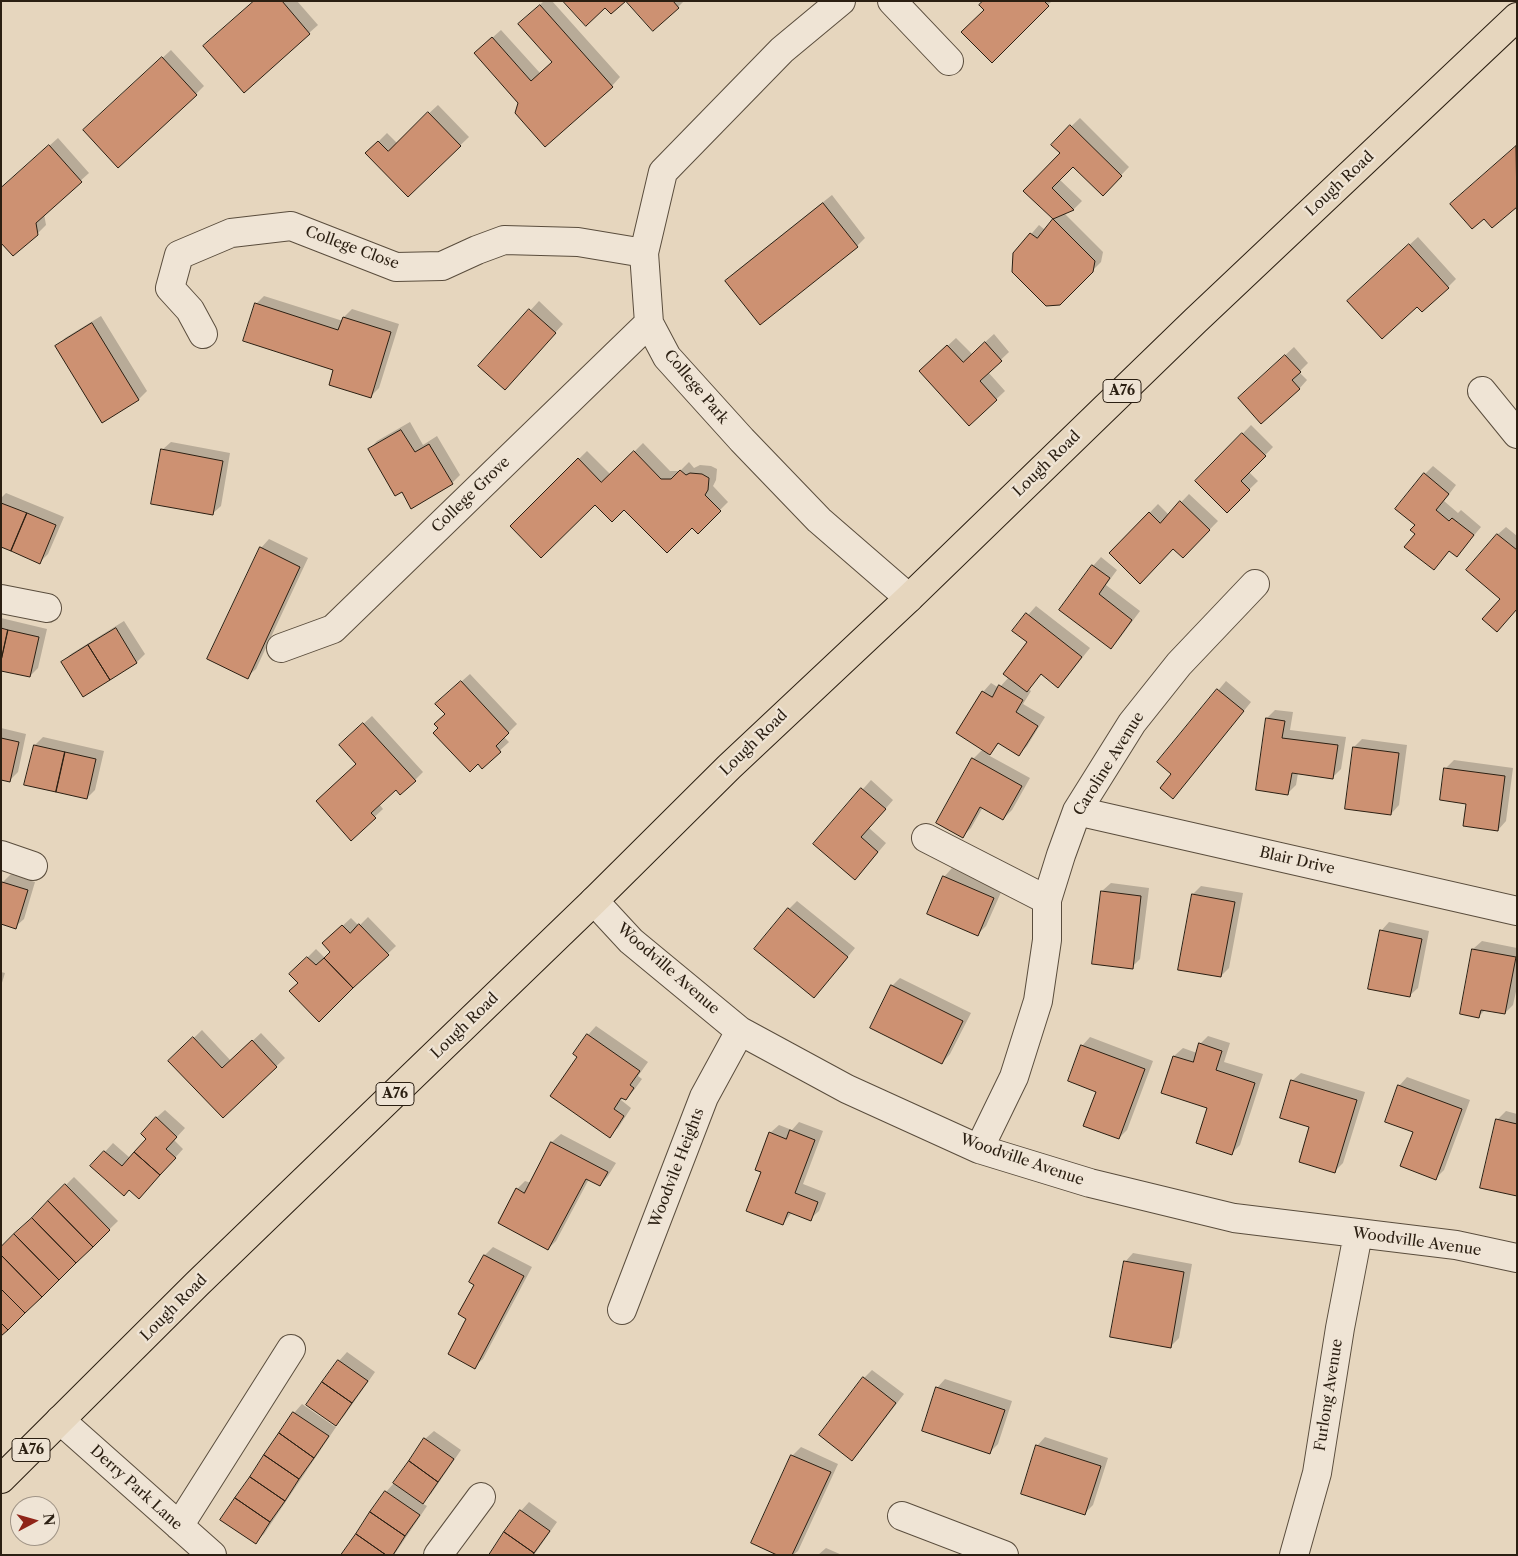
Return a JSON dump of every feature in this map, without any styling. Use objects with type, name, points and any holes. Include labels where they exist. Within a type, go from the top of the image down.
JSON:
[{"type":"main road","name":"Lough Road","points":[[1,1479],[197,1284],[594,901],[729,767],[909,598],[1196,321],[1517,17]]},
{"type":"street","name":"College Park","points":[[842,1],[782,50],[663,172],[644,253],[649,322],[667,356],[742,440],[819,520],[909,598]]},
{"type":"street","points":[[892,1],[949,61]]},
{"type":"street","name":"College Close","points":[[203,334],[190,310],[170,288],[179,255],[231,233],[291,226],[396,267],[442,266],[504,240],[578,242],[644,253]]},
{"type":"street","name":"College Grove","points":[[281,648],[333,629],[649,322]]},
{"type":"street","points":[[1482,391],[1517,434]]},
{"type":"street","name":"Caroline Avenue","points":[[979,1149],[1014,1077],[1038,1001],[1047,940],[1047,900],[1077,811],[1132,723],[1179,664],[1255,584]]},
{"type":"street","points":[[1,599],[47,608]]},
{"type":"street","name":"Blair Drive","points":[[1077,811],[1517,911]]},
{"type":"street","points":[[926,838],[1047,900]]},
{"type":"street","points":[[1,856],[33,866]]},
{"type":"street","name":"Woodville Avenue","points":[[594,901],[631,941],[740,1031],[848,1089],[979,1149],[1090,1184],[1234,1218],[1456,1245],[1517,1258]]},
{"type":"street","name":"Woodvile Heights","points":[[622,1310],[704,1098],[740,1031]]},
{"type":"street","name":"Furlong Avenue","points":[[1294,1555],[1316,1473],[1358,1234]]},
{"type":"street","points":[[179,1526],[291,1349]]},
{"type":"street","name":"Derry Park Lane","points":[[60,1420],[212,1555]]},
{"type":"street","points":[[438,1555],[481,1497]]},
{"type":"street","points":[[902,1516],[1004,1555]]},
{"type":"building","points":[[254,1],[282,1],[310,34],[244,93],[203,46]]},
{"type":"building","points":[[563,1],[626,1],[611,14],[605,8],[586,26]]},
{"type":"building","points":[[626,1],[673,1],[679,8],[653,31]]},
{"type":"building","points":[[983,1],[1044,1],[1049,6],[992,63],[961,32],[984,10],[979,5]]},
{"type":"building","points":[[540,5],[613,87],[545,147],[515,113],[518,103],[474,53],[492,37],[531,81],[552,62],[518,24]]},
{"type":"building","points":[[162,57],[197,95],[118,168],[83,130]]},
{"type":"building","points":[[428,112],[461,146],[408,197],[365,153],[378,141],[388,151]]},
{"type":"building","points":[[1070,125],[1122,176],[1103,196],[1073,167],[1052,188],[1074,210],[1053,219],[1023,191],[1060,153],[1051,145]]},
{"type":"building","points":[[49,145],[82,182],[36,223],[38,235],[13,256],[1,243],[1,188]]},
{"type":"building","points":[[1516,146],[1517,207],[1492,228],[1484,219],[1472,229],[1450,204]]},
{"type":"building","points":[[823,203],[858,247],[760,325],[725,281]]},
{"type":"building","points":[[1053,219],[1095,261],[1093,272],[1060,305],[1046,306],[1012,272],[1013,253],[1030,233],[1037,238]]},
{"type":"building","points":[[1409,244],[1449,288],[1422,312],[1417,307],[1382,339],[1347,301]]},
{"type":"building","points":[[255,303],[338,330],[343,317],[391,332],[371,398],[329,385],[333,370],[243,341]]},
{"type":"building","points":[[529,309],[556,333],[505,390],[478,366]]},
{"type":"building","points":[[92,323],[139,400],[102,423],[55,346]]},
{"type":"building","points":[[985,342],[1002,361],[980,381],[997,400],[969,426],[919,371],[947,345],[963,362]]},
{"type":"building","points":[[1285,355],[1301,372],[1292,380],[1300,389],[1261,424],[1238,398]]},
{"type":"building","points":[[401,430],[415,452],[429,444],[453,484],[411,509],[402,492],[395,496],[368,449]]},
{"type":"building","points":[[1242,433],[1266,456],[1241,481],[1250,490],[1227,513],[1195,481]]},
{"type":"building","points":[[161,449],[223,461],[213,515],[151,504]]},
{"type":"building","points":[[634,451],[661,479],[671,479],[680,470],[686,475],[690,473],[702,474],[709,478],[708,490],[705,495],[721,511],[698,534],[692,528],[667,553],[624,510],[612,522],[595,505],[541,558],[510,526],[578,458],[601,482]]},
{"type":"building","points":[[1424,473],[1449,494],[1436,510],[1449,521],[1452,518],[1474,535],[1457,557],[1449,551],[1434,570],[1404,547],[1415,534],[1410,530],[1415,525],[1395,509]]},
{"type":"building","points":[[1180,501],[1210,530],[1183,558],[1173,549],[1140,584],[1109,553],[1149,512],[1160,523]]},
{"type":"building","points":[[1,503],[27,513],[11,551],[1,547]]},
{"type":"building","points":[[27,513],[56,525],[40,564],[11,551]]},
{"type":"building","points":[[1497,534],[1517,550],[1517,609],[1497,632],[1482,619],[1500,599],[1466,570]]},
{"type":"building","points":[[260,547],[300,567],[248,679],[207,659]]},
{"type":"building","points":[[1092,565],[1110,578],[1099,594],[1132,620],[1111,649],[1059,610]]},
{"type":"building","points":[[1026,613],[1082,657],[1058,688],[1041,674],[1027,692],[1003,674],[1027,642],[1012,631]]},
{"type":"building","points":[[1,628],[8,630],[1,661]]},
{"type":"building","points":[[116,628],[137,663],[110,680],[88,645]]},
{"type":"building","points":[[8,630],[39,637],[30,677],[1,671],[1,661]]},
{"type":"building","points":[[88,645],[110,680],[83,697],[61,662]]},
{"type":"building","points":[[461,681],[509,733],[496,746],[501,752],[482,769],[478,764],[470,772],[433,733],[438,728],[434,724],[445,714],[435,704]]},
{"type":"building","points":[[999,685],[1023,700],[1016,712],[1038,726],[1019,756],[998,743],[990,755],[956,733],[982,691],[992,697]]},
{"type":"building","points":[[1217,689],[1244,711],[1173,799],[1160,788],[1171,774],[1157,762]]},
{"type":"building","points":[[1266,718],[1285,721],[1282,738],[1338,745],[1333,779],[1292,773],[1288,795],[1256,790]]},
{"type":"building","points":[[363,723],[416,781],[400,795],[396,790],[371,813],[376,818],[351,841],[316,801],[356,764],[339,745]]},
{"type":"building","points":[[1,738],[19,742],[10,782],[1,780]]},
{"type":"building","points":[[34,745],[65,752],[56,792],[24,785]]},
{"type":"building","points":[[1353,747],[1399,753],[1391,815],[1345,809]]},
{"type":"building","points":[[65,752],[96,759],[87,799],[56,792]]},
{"type":"building","points":[[972,758],[1022,786],[1003,820],[980,807],[963,838],[936,823]]},
{"type":"building","points":[[1444,768],[1505,776],[1498,831],[1463,826],[1466,804],[1440,800]]},
{"type":"building","points":[[861,788],[886,809],[861,837],[878,852],[855,880],[813,844]]},
{"type":"building","points":[[943,876],[994,898],[978,936],[927,914]]},
{"type":"building","points":[[2,882],[28,890],[16,929],[1,924]]},
{"type":"building","points":[[1101,891],[1141,896],[1133,969],[1092,964]]},
{"type":"building","points":[[1192,894],[1235,902],[1221,977],[1178,970]]},
{"type":"building","points":[[788,908],[848,957],[814,998],[754,949]]},
{"type":"building","points":[[359,924],[389,955],[353,988],[324,958],[330,952],[322,943],[342,925],[350,933]]},
{"type":"building","points":[[1380,930],[1422,939],[1410,997],[1368,989]]},
{"type":"building","points":[[1472,949],[1516,957],[1505,1014],[1481,1010],[1479,1018],[1460,1014]]},
{"type":"building","points":[[307,957],[316,965],[324,958],[353,988],[319,1022],[289,991],[298,983],[289,974]]},
{"type":"building","points":[[891,985],[963,1021],[942,1064],[870,1028]]},
{"type":"building","points":[[587,1034],[640,1071],[630,1085],[634,1088],[626,1100],[621,1098],[614,1109],[624,1116],[610,1138],[550,1096],[577,1057],[573,1054]]},
{"type":"building","points":[[193,1037],[222,1068],[252,1040],[277,1067],[223,1118],[168,1061]]},
{"type":"building","points":[[1199,1043],[1222,1051],[1216,1070],[1255,1083],[1232,1155],[1196,1143],[1207,1108],[1161,1093],[1173,1056],[1193,1062]]},
{"type":"building","points":[[1081,1045],[1145,1069],[1119,1139],[1083,1126],[1096,1092],[1068,1081]]},
{"type":"building","points":[[1291,1080],[1357,1100],[1335,1173],[1299,1162],[1309,1127],[1280,1118]]},
{"type":"building","points":[[1398,1085],[1462,1109],[1436,1180],[1400,1166],[1413,1132],[1385,1122]]},
{"type":"building","points":[[156,1117],[177,1137],[166,1149],[176,1158],[160,1175],[134,1152],[146,1139],[141,1134]]},
{"type":"building","points":[[1496,1119],[1517,1124],[1517,1196],[1480,1188]]},
{"type":"building","points":[[790,1130],[815,1140],[795,1193],[818,1202],[811,1221],[788,1212],[783,1225],[746,1211],[761,1172],[755,1170],[769,1132],[786,1139]]},
{"type":"building","points":[[551,1142],[608,1172],[600,1186],[586,1179],[548,1250],[498,1223],[516,1188],[524,1193]]},
{"type":"building","points":[[104,1151],[122,1166],[134,1152],[160,1175],[139,1199],[129,1190],[124,1196],[90,1166]]},
{"type":"building","points":[[65,1184],[110,1230],[93,1247],[48,1201]]},
{"type":"building","points":[[48,1201],[93,1247],[76,1263],[32,1218]]},
{"type":"building","points":[[32,1218],[76,1263],[59,1280],[14,1234]]},
{"type":"building","points":[[14,1234],[59,1280],[42,1297],[1,1255],[1,1247]]},
{"type":"building","points":[[1,1255],[42,1297],[25,1313],[1,1289]]},
{"type":"building","points":[[484,1255],[524,1276],[475,1369],[448,1354],[466,1319],[458,1314],[474,1285],[469,1282]]},
{"type":"building","points":[[1124,1261],[1184,1272],[1171,1348],[1110,1337]]},
{"type":"building","points":[[1,1289],[25,1313],[8,1330],[1,1323]]},
{"type":"building","points":[[1,1323],[8,1330],[1,1336]]},
{"type":"building","points":[[338,1360],[368,1381],[352,1403],[322,1382]]},
{"type":"building","points":[[863,1377],[896,1403],[852,1461],[819,1435]]},
{"type":"building","points":[[322,1382],[352,1403],[336,1426],[306,1405]]},
{"type":"building","points":[[936,1387],[1005,1410],[990,1454],[922,1431]]},
{"type":"building","points":[[293,1412],[329,1436],[314,1458],[279,1433]]},
{"type":"building","points":[[279,1433],[314,1458],[299,1479],[264,1455]]},
{"type":"building","points":[[424,1438],[454,1459],[438,1482],[409,1461]]},
{"type":"building","points":[[1036,1445],[1101,1466],[1085,1515],[1021,1494]]},
{"type":"building","points":[[264,1455],[299,1479],[285,1501],[250,1477]]},
{"type":"building","points":[[791,1455],[831,1472],[792,1555],[777,1555],[751,1543]]},
{"type":"building","points":[[409,1461],[438,1482],[423,1504],[393,1483]]},
{"type":"building","points":[[250,1477],[285,1501],[270,1522],[235,1498]]},
{"type":"building","points":[[385,1491],[420,1515],[405,1536],[370,1512]]},
{"type":"building","points":[[235,1498],[270,1522],[256,1544],[220,1520]]},
{"type":"building","points":[[520,1510],[550,1531],[534,1553],[504,1532]]},
{"type":"building","points":[[370,1512],[405,1536],[393,1555],[386,1555],[356,1534]]},
{"type":"building","points":[[504,1532],[534,1553],[533,1555],[489,1555]]},
{"type":"building","points":[[356,1534],[386,1555],[341,1555]]}]
